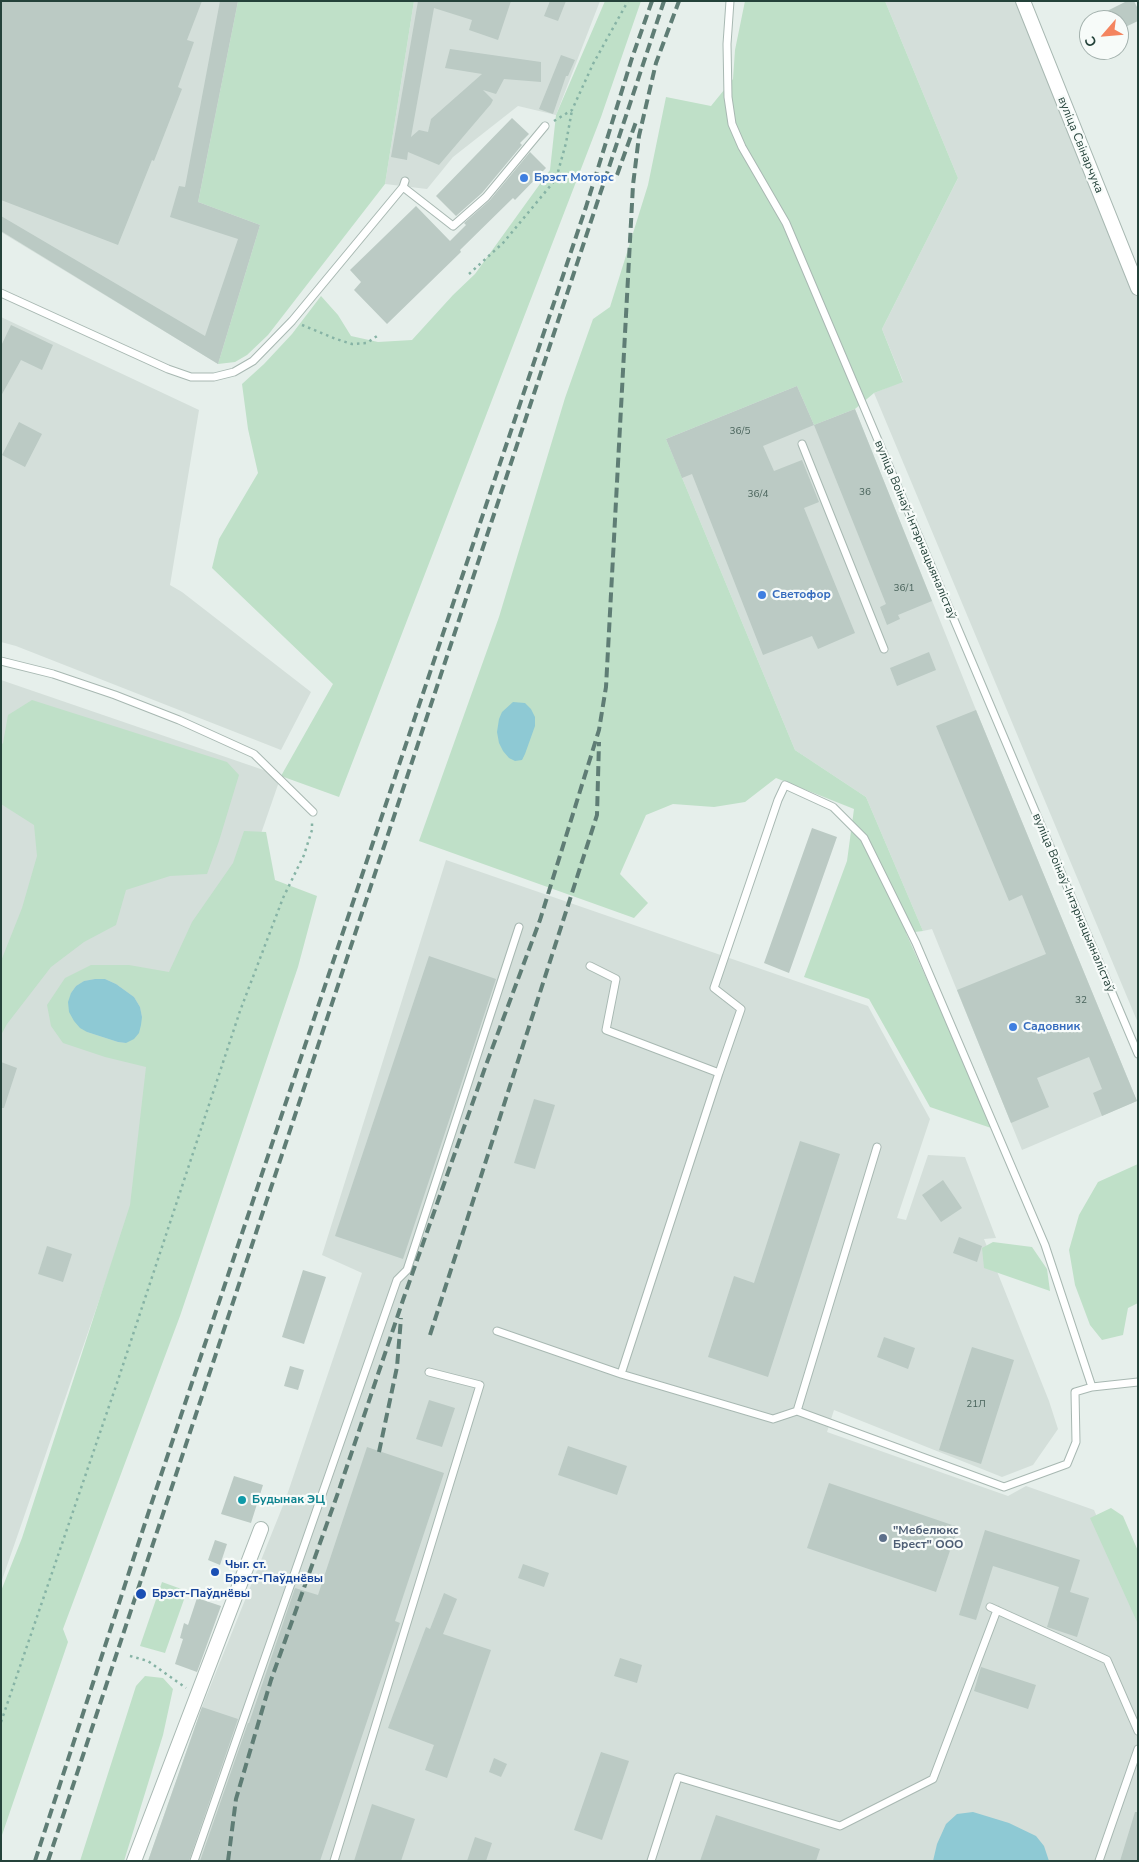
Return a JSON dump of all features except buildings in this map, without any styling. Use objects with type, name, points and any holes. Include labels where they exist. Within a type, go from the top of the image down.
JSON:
[{"type":"street","name":"вуліца Свінарчука","points":[[1023,1],[1138,288]]},
{"type":"street","points":[[134,1861],[261,1529]]},
{"type":"lane","name":"вуліца Воінаў-Інтэрнацыяналістаў","points":[[730,1],[727,44],[728,97],[732,124],[742,147],[786,223],[1138,1054]]},
{"type":"lane","points":[[1,293],[168,370],[191,377],[214,377],[234,372],[252,361],[292,321],[404,184],[453,226],[486,197],[546,126]]},
{"type":"lane","points":[[802,444],[884,649]]},
{"type":"lane","points":[[1,661],[53,674],[115,695],[178,720],[254,754],[313,812]]},
{"type":"lane","points":[[621,1374],[719,1073],[742,1009],[714,988],[778,800],[785,785],[832,807],[864,838],[916,943],[1045,1245],[1092,1387]]},
{"type":"lane","points":[[194,1861],[397,1280],[407,1270],[519,928]]},
{"type":"lane","points":[[590,966],[616,979],[606,1030],[719,1073]]},
{"type":"lane","points":[[796,1411],[877,1147]]},
{"type":"lane","points":[[497,1331],[621,1374],[773,1418],[796,1411],[1004,1487],[1067,1464],[1076,1442],[1075,1392],[1092,1387],[1138,1382]]},
{"type":"lane","points":[[334,1861],[480,1386],[429,1372]]},
{"type":"lane","points":[[651,1861],[678,1777],[840,1826],[933,1779],[993,1609],[1107,1660],[1138,1730]]},
{"type":"lane","points":[[1099,1861],[1138,1749]]},
{"type":"path","points":[[469,274],[502,243],[556,179],[566,143],[572,110],[628,1]]},
{"type":"path","points":[[546,126],[572,110]]},
{"type":"path","points":[[292,321],[336,340],[352,344],[367,343],[377,336]]},
{"type":"path","points":[[1,1722],[118,1380],[240,1011],[283,898],[304,854],[312,830],[313,812]]},
{"type":"path","points":[[130,1656],[148,1661],[197,1696]]},
{"type":"shaded area","points":[[1,1],[238,1],[198,202],[260,225],[218,364],[1,232]]},
{"type":"shaded area","points":[[414,1],[600,1],[556,115],[518,106],[453,157],[427,189],[385,184]]},
{"type":"shaded area","points":[[885,1],[1023,1],[1138,288],[1138,1023],[874,393],[903,381],[882,329],[958,178]]},
{"type":"shaded area","points":[[1,317],[199,410],[170,585],[182,592],[311,692],[281,750],[16,646],[1,642]]},
{"type":"shaded area","points":[[797,386],[814,425],[855,409],[976,710],[1137,1101],[1022,1150],[932,929],[923,931],[866,797],[795,750],[666,439]]},
{"type":"shaded area","points":[[1,680],[281,776],[1,1583]]},
{"type":"shaded area","points":[[446,860],[868,1006],[930,1119],[897,1218],[906,1220],[928,1155],[965,1157],[996,1238],[984,1239],[1049,1401],[1058,1429],[1033,1465],[1002,1477],[834,1410],[827,1432],[1008,1496],[1026,1486],[1094,1510],[1138,1611],[1138,1861],[148,1861],[202,1707],[286,1498],[362,1273],[322,1255]]},
{"type":"green space","points":[[238,1],[414,1],[385,184],[268,335],[247,355],[235,362],[218,364],[260,225],[198,202]]},
{"type":"green space","points":[[605,1],[641,1],[601,117],[339,797],[281,776],[333,684],[212,568],[219,539],[258,473],[248,429],[242,384],[292,334],[321,296],[338,315],[351,336],[378,342],[412,340],[475,274],[550,170],[556,115]]},
{"type":"green space","points":[[745,1],[885,1],[958,178],[882,329],[903,382],[874,393],[855,409],[814,425],[797,386],[666,439],[795,750],[866,797],[923,931],[906,933],[994,1129],[930,1107],[869,999],[804,977],[847,861],[854,809],[776,778],[745,802],[714,807],[673,804],[646,815],[620,874],[648,903],[634,918],[419,841],[499,617],[565,398],[593,319],[610,307],[648,185],[666,97],[711,106],[733,79],[735,50]]},
{"type":"green space","points":[[32,700],[227,762],[239,775],[207,874],[170,876],[126,890],[116,925],[84,942],[51,967],[7,1024],[1,1035],[1,961],[22,908],[37,856],[34,825],[1,804],[1,745],[8,715]]},
{"type":"green space","points":[[244,831],[266,832],[275,880],[317,896],[298,967],[180,1316],[63,1629],[68,1642],[1,1838],[1,1591],[22,1538],[130,1205],[146,1067],[105,1057],[63,1043],[51,1026],[47,1005],[65,978],[91,965],[129,965],[169,972],[192,922],[233,863]],"holes":[[[105,979],[116,984],[134,997],[140,1007],[142,1017],[126,1043],[87,1032],[71,993],[76,986],[84,981]]]},
{"type":"green space","points":[[1138,1164],[1138,1303],[1128,1308],[1123,1335],[1102,1340],[1090,1325],[1075,1285],[1069,1250],[1079,1215],[1098,1182]]},
{"type":"green space","points":[[993,1242],[1032,1247],[1047,1269],[1050,1291],[984,1268],[982,1248]]},
{"type":"green space","points":[[1111,1508],[1123,1516],[1138,1551],[1138,1624],[1090,1518]]},
{"type":"green space","points":[[162,1582],[187,1591],[165,1653],[140,1646]]},
{"type":"green space","points":[[145,1676],[163,1678],[173,1689],[163,1735],[124,1861],[80,1861],[136,1686]]},
{"type":"water","points":[[513,702],[525,703],[535,717],[535,726],[525,754],[522,760],[515,761],[509,758],[503,751],[497,732],[502,712]]},
{"type":"water","points":[[105,979],[116,984],[134,997],[140,1007],[142,1017],[139,1033],[134,1039],[126,1043],[118,1042],[87,1032],[74,1021],[69,1012],[68,1002],[71,993],[76,986],[84,981]]},
{"type":"water","points":[[973,1812],[1009,1823],[1036,1836],[1044,1846],[1049,1861],[933,1861],[937,1844],[946,1824],[957,1814]]},
{"type":"railway","points":[[35,1861],[149,1511],[586,207],[632,58],[652,1]]},
{"type":"railway","points":[[48,1861],[664,1]]},
{"type":"railway","points":[[228,1861],[236,1799],[271,1680],[486,1065],[540,920],[599,730],[606,687],[633,185],[639,136],[656,63],[679,1]]},
{"type":"railway","points":[[617,175],[637,119]]},
{"type":"railway","points":[[430,1335],[597,815],[599,742]]},
{"type":"railway","points":[[379,1452],[397,1367],[401,1318]]},
{"type":"place","name":"Брэст Моторс","points":[[524,178]]},
{"type":"place","name":"Светофор","points":[[762,595]]},
{"type":"place","name":"Садовник","points":[[1013,1027]]},
{"type":"place","name":"Будынак ЭЦ","points":[[242,1500]]},
{"type":"place","name":"\"Мебелюкс Брест\" ООО","points":[[883,1538]]},
{"type":"place","name":"Чыг. ст. Брэст-Паўднёвы","points":[[215,1572]]},
{"type":"place","name":"Брэст-Паўднёвы","points":[[141,1594]]}]
